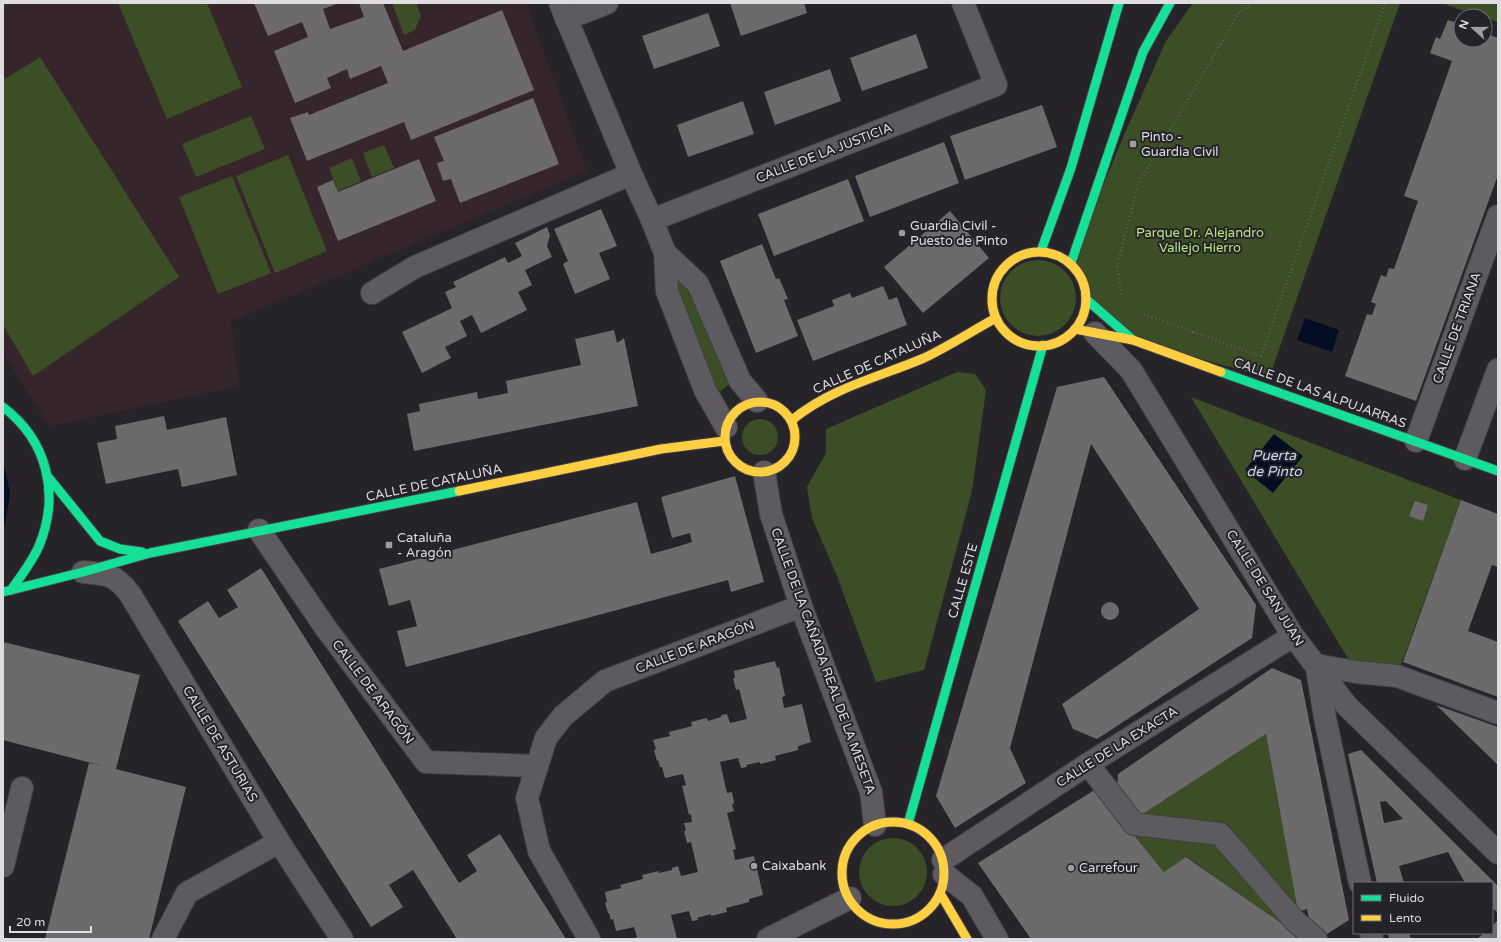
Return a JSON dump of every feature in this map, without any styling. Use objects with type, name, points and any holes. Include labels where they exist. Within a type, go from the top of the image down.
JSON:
[{"type":"main road","points":[[1040,251],[1071,168],[1119,3]]},
{"type":"main road","points":[[1071,263],[1143,52],[1170,3]]},
{"type":"main road","points":[[1085,331],[1083,315],[1086,299],[1082,279],[1071,263],[1057,254],[1040,251],[1017,256],[1000,272],[992,295],[996,318],[1007,334],[1024,344],[1043,346],[1085,331],[1133,340]]},
{"type":"main road","points":[[1086,299],[1133,340]]},
{"type":"main road","name":"CALLE DE CATALUÑA","points":[[792,420],[804,409],[834,394],[924,358],[996,318]]},
{"type":"main road","name":"CALLE DE LAS ALPUJARRAS","points":[[1133,340],[1498,471]]},
{"type":"main road","name":"CALLE ESTE","points":[[908,824],[1043,346]]},
{"type":"main road","points":[[757,401],[770,403],[783,409],[792,420],[795,433],[794,447],[788,459],[777,468],[764,472],[750,471],[738,465],[729,454],[725,434],[732,414],[743,405],[757,401]]},
{"type":"main road","points":[[3,407],[19,420],[38,447],[49,478],[100,541],[119,550],[150,553]]},
{"type":"main road","name":"CALLE DE CATALUÑA","points":[[150,553],[259,530],[381,507],[661,449],[725,434]]},
{"type":"main road","points":[[7,591],[39,547],[49,514],[49,478]]},
{"type":"main road","points":[[7,591],[150,553]]},
{"type":"main road","points":[[942,876],[928,911],[912,921],[893,925],[873,924],[854,906],[843,885],[844,860],[855,839],[875,825],[892,822],[908,824],[924,832],[936,844],[942,876],[967,939]]},
{"type":"street","points":[[607,3],[563,11],[631,174],[652,220],[665,254],[667,291],[705,390],[725,434]]},
{"type":"street","name":"CALLE DE LA JUSTICIA","points":[[652,220],[996,85],[963,3]]},
{"type":"street","points":[[372,293],[415,267],[631,174]]},
{"type":"street","name":"CALLE DE TRIANA","points":[[1416,441],[1498,216]]},
{"type":"street","points":[[665,254],[698,284],[740,381],[757,401]]},
{"type":"street","name":"CALLE DE SAN JUAN","points":[[1085,331],[1131,370],[1293,636],[1347,706],[1498,853]]},
{"type":"street","points":[[1465,459],[1498,370]]},
{"type":"street","name":"CALLE DE LA CAÑADA REAL DE LA MESETA","points":[[764,472],[771,514],[801,606],[871,792],[875,825]]},
{"type":"street","name":"CALLE DE ARAGÓN","points":[[259,530],[325,628],[426,762],[537,766]]},
{"type":"street","name":"CALLE DE ASTURIAS","points":[[83,572],[110,576],[119,580],[130,594],[279,842],[342,939]]},
{"type":"street","name":"CALLE DE ARAGÓN","points":[[589,939],[539,851],[527,798],[546,738],[563,716],[605,681],[801,606]]},
{"type":"street","name":"CALLE DE LA EXACTA","points":[[942,876],[1088,764],[1293,636]]},
{"type":"street","points":[[1360,882],[1325,718],[1316,666],[1397,676],[1498,713]]},
{"type":"street","points":[[1088,764],[1134,824],[1220,834],[1295,921],[1316,939]]},
{"type":"street","points":[[3,866],[22,788]]},
{"type":"street","points":[[163,939],[187,893],[279,842]]},
{"type":"street","points":[[942,876],[972,896],[997,939]]},
{"type":"street","points":[[768,939],[850,898]]},
{"type":"path","points":[[1121,297],[1117,266],[1138,185],[1238,14],[1252,3]]},
{"type":"path","points":[[1142,314],[1261,356],[1385,3]]},
{"type":"path","points":[[1187,359],[1193,332]]},
{"type":"shaded area","points":[[3,3],[526,3],[587,171],[231,321],[239,386],[49,426],[3,353]]},
{"type":"green space","points":[[118,3],[207,3],[242,87],[167,119]]},
{"type":"green space","points":[[392,3],[416,3],[421,16],[415,30],[404,35]]},
{"type":"green space","name":"Parque Dr. Alejandro Vallejo Hierro","points":[[1193,3],[1400,3],[1269,378],[1133,340],[1086,299],[1071,263],[1124,135],[1166,41]]},
{"type":"green space","points":[[1441,3],[1498,3],[1498,22],[1493,20],[1493,8],[1456,8]]},
{"type":"green space","points":[[40,57],[179,277],[33,376],[3,325],[3,80]]},
{"type":"green space","points":[[251,116],[265,149],[196,177],[182,144]]},
{"type":"green space","points":[[384,145],[394,168],[372,177],[363,153]]},
{"type":"green space","points":[[288,155],[327,251],[275,273],[236,176]]},
{"type":"green space","points":[[352,158],[361,181],[338,191],[329,168]]},
{"type":"green space","points":[[232,176],[271,273],[218,294],[179,197]]},
{"type":"green space","points":[[1038,260],[1053,263],[1065,271],[1073,283],[1076,298],[1073,313],[1065,325],[1053,333],[1038,336],[1023,333],[1011,325],[1003,313],[1000,298],[1003,283],[1011,271],[1023,263]]},
{"type":"green space","points":[[673,270],[692,294],[731,383],[716,395],[676,294]]},
{"type":"green space","points":[[957,372],[975,374],[986,390],[972,491],[924,670],[876,682],[837,576],[812,518],[807,487],[826,453],[826,429]]},
{"type":"green space","points":[[1191,397],[1461,500],[1397,676],[1356,672]]},
{"type":"green space","points":[[760,419],[770,422],[775,427],[778,437],[775,447],[770,452],[760,455],[750,452],[745,447],[742,437],[745,427],[750,422]]},
{"type":"green space","points":[[1266,734],[1298,912],[1285,926],[1187,857],[1164,872],[1127,827],[1135,819]]},
{"type":"green space","points":[[893,838],[906,841],[917,848],[924,859],[927,872],[924,885],[917,896],[906,903],[893,906],[880,903],[869,896],[862,885],[859,872],[862,859],[869,848],[880,841]]},
{"type":"water","points":[[1305,318],[1339,330],[1332,352],[1297,340]]},
{"type":"water","name":"Puerta de Pinto","points":[[1274,434],[1303,456],[1273,493],[1245,470]]},
{"type":"water","points":[[3,467],[5,469],[10,493],[5,524],[3,527]]},
{"type":"building","points":[[254,3],[339,3],[323,9],[330,29],[364,17],[359,3],[383,3],[403,51],[502,10],[534,90],[411,140],[404,122],[307,161],[290,118],[308,112],[309,115],[388,83],[381,66],[350,79],[347,69],[327,78],[331,88],[295,103],[274,51],[308,37],[302,22],[268,36]]},
{"type":"building","points":[[730,3],[804,3],[807,13],[741,36]]},
{"type":"building","points":[[708,13],[720,46],[654,69],[642,36]]},
{"type":"building","points":[[1448,20],[1453,22],[1453,48],[1493,48],[1493,36],[1498,38],[1498,175],[1416,401],[1345,376],[1367,314],[1372,315],[1376,304],[1371,302],[1381,275],[1386,277],[1389,268],[1394,269],[1418,201],[1404,196],[1452,61],[1430,53],[1436,37],[1440,39]]},
{"type":"building","points":[[916,34],[928,68],[862,91],[850,58]]},
{"type":"building","points":[[830,69],[841,101],[775,125],[764,92]]},
{"type":"building","points":[[533,98],[559,164],[460,203],[451,179],[443,181],[437,163],[444,161],[434,137]]},
{"type":"building","points":[[743,101],[754,134],[688,157],[677,125]]},
{"type":"building","points":[[1042,105],[1057,147],[965,180],[950,136]]},
{"type":"building","points":[[944,142],[959,183],[870,217],[855,176]]},
{"type":"building","points":[[419,159],[436,201],[338,241],[317,187],[333,180],[338,192]]},
{"type":"building","points":[[848,179],[864,221],[774,256],[758,214]]},
{"type":"building","points":[[601,209],[617,246],[599,253],[610,279],[575,294],[563,264],[568,261],[554,229]]},
{"type":"building","points":[[950,211],[989,258],[923,313],[884,267]]},
{"type":"building","points":[[547,227],[550,235],[547,246],[552,257],[525,270],[532,285],[518,292],[527,310],[481,333],[472,315],[460,321],[467,336],[445,347],[451,358],[422,373],[402,332],[452,308],[445,292],[456,287],[453,282],[505,257],[508,263],[522,256],[515,243]]},
{"type":"building","points":[[762,244],[776,279],[779,278],[788,299],[784,300],[798,336],[756,353],[720,261]]},
{"type":"building","points":[[883,286],[889,300],[897,297],[907,325],[813,361],[797,320],[834,306],[832,300],[850,293],[852,298]]},
{"type":"building","points":[[614,330],[617,343],[624,338],[638,406],[414,451],[407,414],[420,411],[419,404],[477,392],[478,399],[508,393],[506,381],[581,365],[575,339]]},
{"type":"building","points":[[1104,377],[1256,605],[1252,638],[1097,739],[1073,729],[1062,704],[1199,609],[1091,444],[1010,748],[1026,783],[955,828],[936,796],[1057,387]]},
{"type":"building","points":[[164,416],[167,430],[226,417],[237,475],[182,487],[178,469],[106,484],[97,443],[117,439],[115,426]]},
{"type":"building","points":[[735,476],[764,582],[731,592],[728,580],[406,667],[397,631],[417,626],[410,600],[389,606],[379,569],[637,502],[651,554],[692,542],[690,533],[672,538],[661,497]]},
{"type":"building","points":[[1461,500],[1498,514],[1498,567],[1492,565],[1468,631],[1498,642],[1498,697],[1403,662]]},
{"type":"building","points":[[1415,501],[1428,505],[1423,521],[1409,516]]},
{"type":"building","points":[[261,568],[459,883],[477,871],[467,855],[500,834],[566,939],[457,939],[413,870],[389,885],[403,907],[371,927],[178,621],[208,601],[219,618],[238,607],[227,590]]},
{"type":"building","points":[[1110,602],[1116,605],[1119,611],[1116,617],[1110,620],[1104,617],[1101,611],[1104,605]]},
{"type":"building","points":[[3,642],[140,675],[116,769],[186,787],[149,939],[45,939],[89,763],[103,766],[3,740]]},
{"type":"building","points":[[775,661],[777,668],[779,667],[785,696],[782,697],[784,708],[802,704],[811,742],[798,746],[798,750],[775,756],[776,760],[760,764],[760,762],[746,765],[747,767],[741,768],[738,758],[720,762],[727,793],[732,792],[734,803],[732,804],[734,811],[727,813],[736,849],[733,850],[735,860],[754,856],[763,895],[749,899],[749,902],[726,908],[727,912],[711,916],[711,914],[697,918],[698,920],[692,921],[689,911],[671,915],[677,939],[632,939],[637,937],[634,927],[616,931],[613,919],[611,920],[605,903],[607,902],[605,892],[621,888],[620,885],[643,879],[642,875],[672,870],[672,868],[678,866],[681,876],[698,872],[691,842],[687,843],[684,831],[686,831],[684,823],[692,822],[682,786],[686,785],[683,774],[665,778],[662,767],[660,767],[658,760],[657,761],[654,750],[656,749],[653,740],[670,736],[669,732],[692,726],[691,722],[707,718],[708,721],[727,714],[730,723],[747,719],[739,689],[736,690],[733,678],[735,678],[734,671]]},
{"type":"building","points":[[1272,668],[1301,680],[1349,920],[1324,936],[1311,929],[1307,909],[1298,912],[1266,734],[1135,819],[1117,790],[1118,774]]},
{"type":"building","points":[[1436,705],[1498,727],[1498,765]]},
{"type":"building","points":[[1361,750],[1498,886],[1498,913],[1493,909],[1493,882],[1464,882],[1448,852],[1399,866],[1404,882],[1377,882],[1348,754]],"holes":[[[1386,801],[1403,819],[1384,823],[1380,802]]]},
{"type":"building","name":"Carrefour","points":[[1096,789],[1164,872],[1186,857],[1304,939],[1031,939],[978,863]]},
{"type":"building","points":[[1498,920],[1498,939],[1477,939],[1483,934],[1493,934],[1493,925]]},
{"type":"building","points":[[1388,934],[1409,934],[1411,939],[1389,939]]},
{"type":"traffic: fast","points":[[1041,251],[1071,168],[1119,3]]},
{"type":"traffic: fast","points":[[1071,263],[1143,52],[1170,3]]},
{"type":"traffic: fast","points":[[1086,299],[1133,340]]},
{"type":"traffic: fast","points":[[908,824],[1043,345]]},
{"type":"traffic: fast","points":[[1221,372],[1498,471]]},
{"type":"traffic: fast","points":[[3,407],[31,436],[40,452],[46,470],[49,489],[49,508],[39,546],[30,563],[11,590]]},
{"type":"traffic: fast","points":[[49,478],[100,541],[120,549],[142,552]]},
{"type":"traffic: fast","points":[[3,592],[150,553],[459,491]]},
{"type":"traffic: slow","points":[[1039,252],[1057,256],[1072,266],[1082,281],[1086,299],[1082,317],[1072,332],[1057,342],[1039,346],[1021,342],[1006,332],[996,317],[992,299],[996,281],[1006,266],[1021,256],[1039,252]]},
{"type":"traffic: slow","points":[[792,420],[823,399],[856,384],[924,358],[996,318]]},
{"type":"traffic: slow","points":[[1075,329],[1133,340],[1221,372]]},
{"type":"traffic: slow","points":[[753,402],[767,402],[780,408],[789,417],[795,430],[795,437],[793,450],[785,462],[767,472],[753,472],[740,466],[731,457],[725,444],[725,430],[731,417],[740,408],[753,402]]},
{"type":"traffic: slow","points":[[459,491],[661,449],[724,441]]},
{"type":"traffic: slow","points":[[893,822],[912,826],[929,837],[940,854],[944,873],[940,892],[929,909],[912,920],[893,924],[874,920],[857,909],[846,892],[842,873],[846,854],[857,837],[874,826],[893,822]]},
{"type":"traffic: slow","points":[[940,893],[967,939]]},
{"type":"place","name":"Pinto - Guardia Civil","points":[[1133,144]]},
{"type":"place","name":"Guardia Civil - Puesto de Pinto","points":[[902,233]]},
{"type":"place","name":"Cataluña - Aragón","points":[[389,545]]},
{"type":"place","name":"Caixabank","points":[[754,866]]},
{"type":"place","name":"Carrefour","points":[[1071,868]]}]
